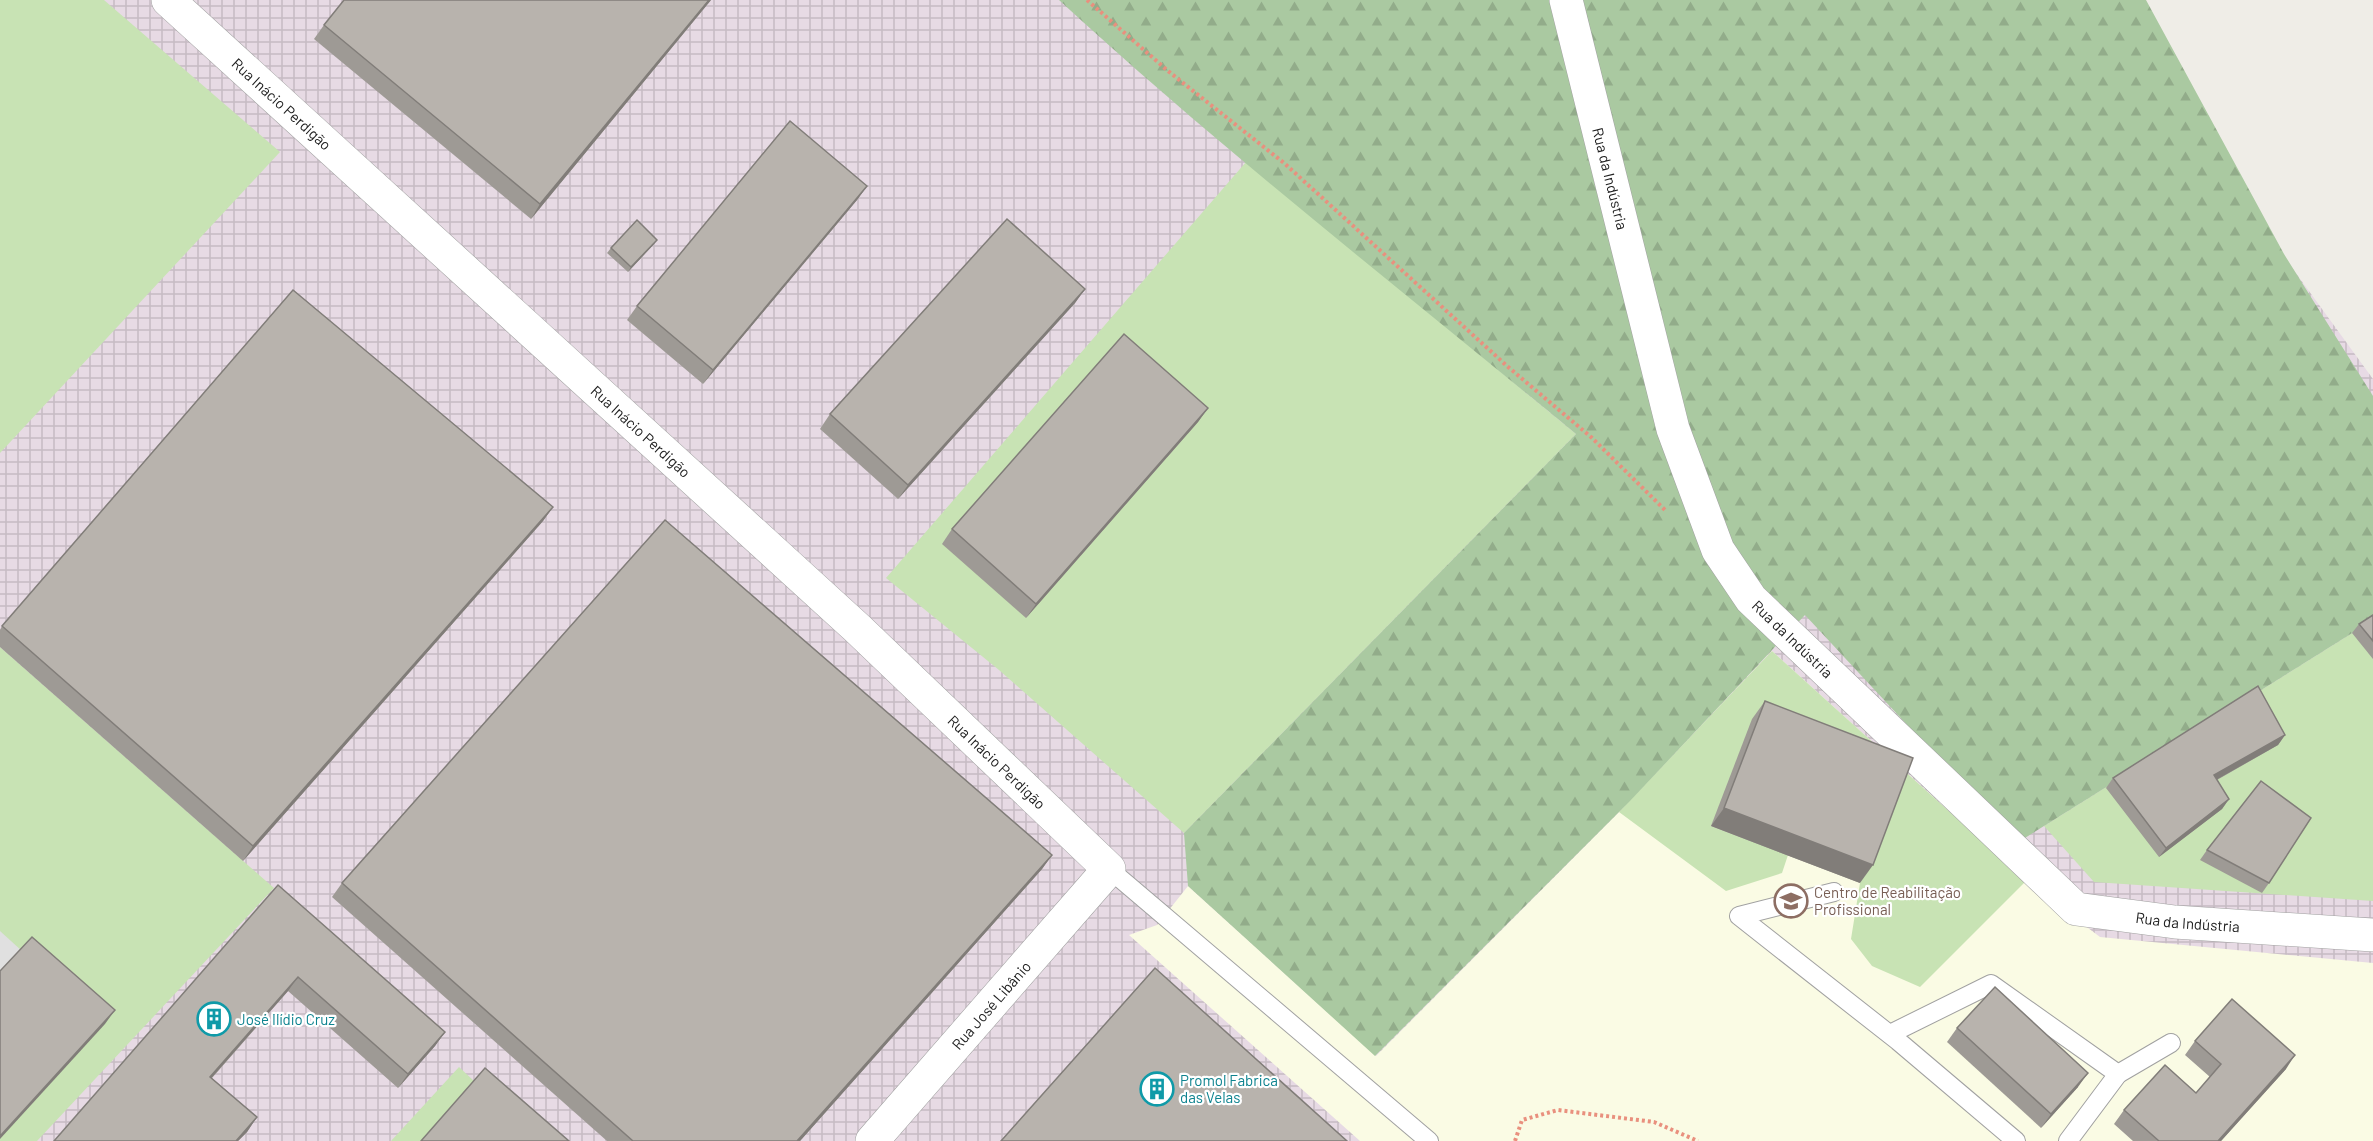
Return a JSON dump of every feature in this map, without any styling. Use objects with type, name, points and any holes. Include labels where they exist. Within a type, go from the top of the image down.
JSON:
[{"type":"street","name":"Rua Inácio Perdigão","points":[[168,0],[857,628],[1109,869]]},
{"type":"street","name":"Rua da Indústria","points":[[1566,0],[1673,429],[1718,550],[1751,599],[2076,909],[2175,922],[2373,935]]},
{"type":"street","name":"Rua José Libânio","points":[[872,1141],[1109,869]]},
{"type":"lane","points":[[1109,869],[1429,1141]]},
{"type":"lane","points":[[1834,892],[1740,916],[1890,1034],[2016,1141]]},
{"type":"lane","points":[[1890,1034],[1991,984],[2118,1074]]},
{"type":"lane","points":[[2068,1141],[2118,1074],[2171,1043]]},
{"type":"path","points":[[1087,0],[1168,71],[1284,163],[1507,366],[1591,437],[1670,515]]},
{"type":"path","points":[[1515,1141],[1522,1120],[1558,1110],[1654,1122],[1698,1141]]},
{"type":"shaded area","points":[[0,0],[2128,0],[2279,250],[2373,379],[2373,1141],[0,1141]]},
{"type":"shaded area","name":"Centro de Reabilitação Profissional","points":[[1772,651],[2026,881],[2100,937],[2373,963],[2373,1141],[1360,1141],[1129,935],[1157,925],[1188,886],[1376,1056],[1630,801]]},
{"type":"shaded area","points":[[0,931],[22,951],[0,974]]},
{"type":"green space","points":[[0,0],[104,0],[280,152],[0,453]]},
{"type":"green space","points":[[1059,0],[1549,0],[1553,15],[1577,0],[2146,0],[2284,254],[2373,396],[2373,620],[2017,843],[1805,615],[1630,801],[1375,1056],[1188,886],[1184,833],[1576,434],[1249,166]]},
{"type":"green space","points":[[1246,162],[1576,434],[1184,833],[999,670],[886,578]]},
{"type":"green space","points":[[2373,620],[2373,901],[2094,882],[2044,826]]},
{"type":"green space","points":[[0,647],[274,888],[37,1141],[0,1141]]},
{"type":"green space","points":[[1772,651],[2026,881],[1920,987],[1872,966],[1851,939],[1860,883],[1901,776],[1711,826],[1788,855],[1782,873],[1726,891],[1619,812]]},
{"type":"green space","points":[[459,1067],[475,1082],[423,1141],[391,1141]]},
{"type":"building","points":[[344,0],[709,0],[540,204],[324,25]]},
{"type":"building","points":[[790,121],[867,186],[713,370],[637,306]]},
{"type":"building","points":[[1007,219],[1085,289],[908,485],[830,414]]},
{"type":"building","points":[[637,220],[657,240],[631,267],[611,248]]},
{"type":"building","points":[[293,290],[553,507],[253,846],[2,626]]},
{"type":"building","points":[[1124,334],[1208,408],[1036,604],[952,529]]},
{"type":"building","points":[[665,520],[1052,855],[797,1141],[633,1141],[342,883]]},
{"type":"building","points":[[2373,615],[2373,641],[2359,624]]},
{"type":"building","points":[[2258,686],[2285,735],[2214,775],[2229,799],[2166,848],[2113,778]]},
{"type":"building","points":[[1765,701],[1913,758],[1873,865],[1724,808]]},
{"type":"building","points":[[2261,781],[2311,818],[2269,883],[2207,850]]},
{"type":"building","name":"José Ilídio Cruz","points":[[278,885],[445,1032],[408,1074],[298,977],[210,1077],[257,1117],[236,1141],[54,1141]]},
{"type":"building","points":[[32,937],[115,1010],[0,1136],[0,971]]},
{"type":"building","name":"Promol Fabrica das Velas","points":[[1155,968],[1347,1141],[1001,1141]]},
{"type":"building","points":[[1995,987],[2088,1073],[2051,1114],[1957,1028]]},
{"type":"building","points":[[2232,999],[2295,1055],[2218,1141],[2159,1141],[2124,1110],[2165,1065],[2196,1093],[2221,1064],[2195,1041]]},
{"type":"building","points":[[485,1068],[569,1141],[421,1141]]},
{"type":"place","name":"Centro de Reabilitação Profissional","points":[[1791,901]]},
{"type":"place","name":"José Ilídio Cruz","points":[[214,1019]]},
{"type":"place","name":"Promol Fabrica das Velas","points":[[1157,1089]]}]
